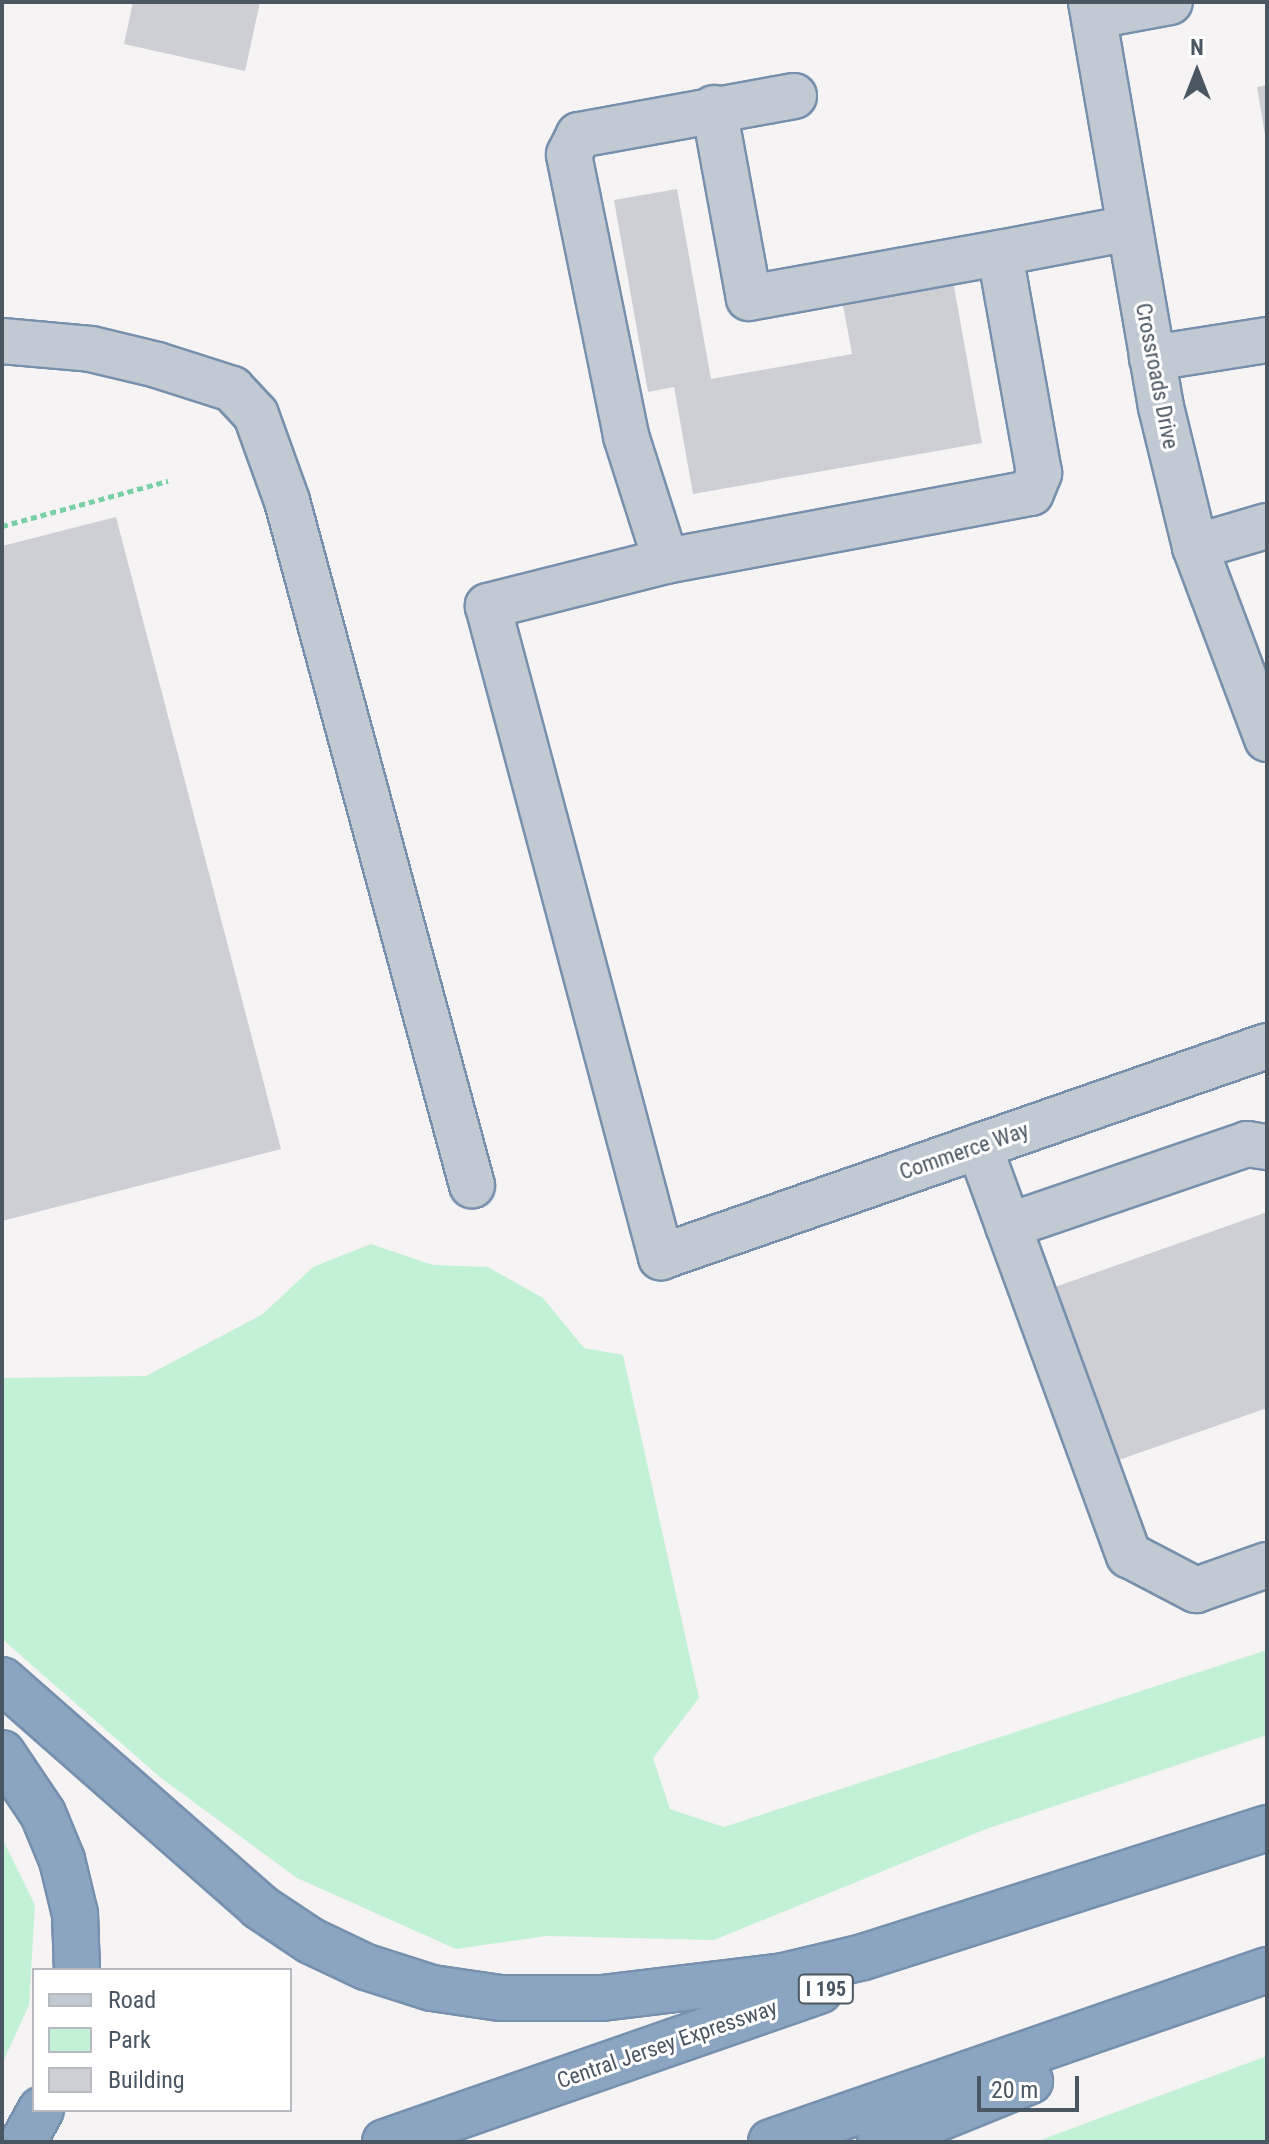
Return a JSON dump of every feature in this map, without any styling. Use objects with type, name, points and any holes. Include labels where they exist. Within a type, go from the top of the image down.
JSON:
[{"type":"highway","points":[[2,1680],[260,1907],[311,1941],[366,1967],[432,1988],[500,1998],[602,1998],[784,1976],[863,1957],[1267,1828]]},
{"type":"highway","points":[[2,1753],[43,1814],[62,1860],[75,1914],[77,1968]]},
{"type":"highway","name":"Central Jersey Expressway","points":[[385,2142],[1267,1836]]},
{"type":"highway","points":[[771,2142],[1267,1970]]},
{"type":"highway","points":[[880,2142],[1267,1986]]},
{"type":"highway","points":[[23,2142],[40,2112]]},
{"type":"street","points":[[1092,9],[1170,2]]},
{"type":"street","name":"Crossroads Drive","points":[[1092,9],[1152,358],[1195,547],[1267,739]]},
{"type":"street","points":[[794,96],[714,108],[579,135],[569,155],[626,436],[666,561],[1031,493],[1039,473],[1000,253]]},
{"type":"street","points":[[714,108],[749,298],[1130,228]]},
{"type":"street","points":[[1152,358],[1267,340]]},
{"type":"street","points":[[2,341],[91,349],[157,365],[232,389],[256,415],[287,501],[472,1185]]},
{"type":"street","points":[[1195,547],[1267,526]]},
{"type":"street","name":"Commerce Way","points":[[666,561],[488,606],[661,1257],[1267,1046]]},
{"type":"street","points":[[1008,1226],[1247,1144],[1267,1147]]},
{"type":"street","points":[[979,1146],[1129,1555],[1196,1590],[1267,1565]]},
{"type":"path","points":[[2,526],[168,481]]},
{"type":"green space","points":[[371,1244],[433,1265],[488,1267],[543,1298],[584,1348],[623,1355],[699,1698],[653,1758],[670,1809],[724,1827],[1267,1650],[1267,1735],[986,1829],[714,1940],[547,1936],[456,1949],[297,1878],[161,1778],[2,1639],[2,1378],[146,1376],[263,1314],[313,1267]]},
{"type":"green space","points":[[2,1838],[35,1905],[29,2005],[2,2064]]},
{"type":"green space","points":[[1267,2056],[1267,2142],[1035,2142]]},
{"type":"building","points":[[133,2],[260,2],[245,71],[124,44]]},
{"type":"building","points":[[1267,85],[1267,135],[1265,135],[1257,87]]},
{"type":"building","points":[[677,189],[711,379],[852,354],[842,300],[953,281],[982,443],[693,494],[674,387],[648,392],[614,200]]},
{"type":"building","points":[[116,517],[281,1149],[2,1221],[2,546]]},
{"type":"building","points":[[1267,1212],[1267,1408],[1116,1461],[1055,1287]]}]
